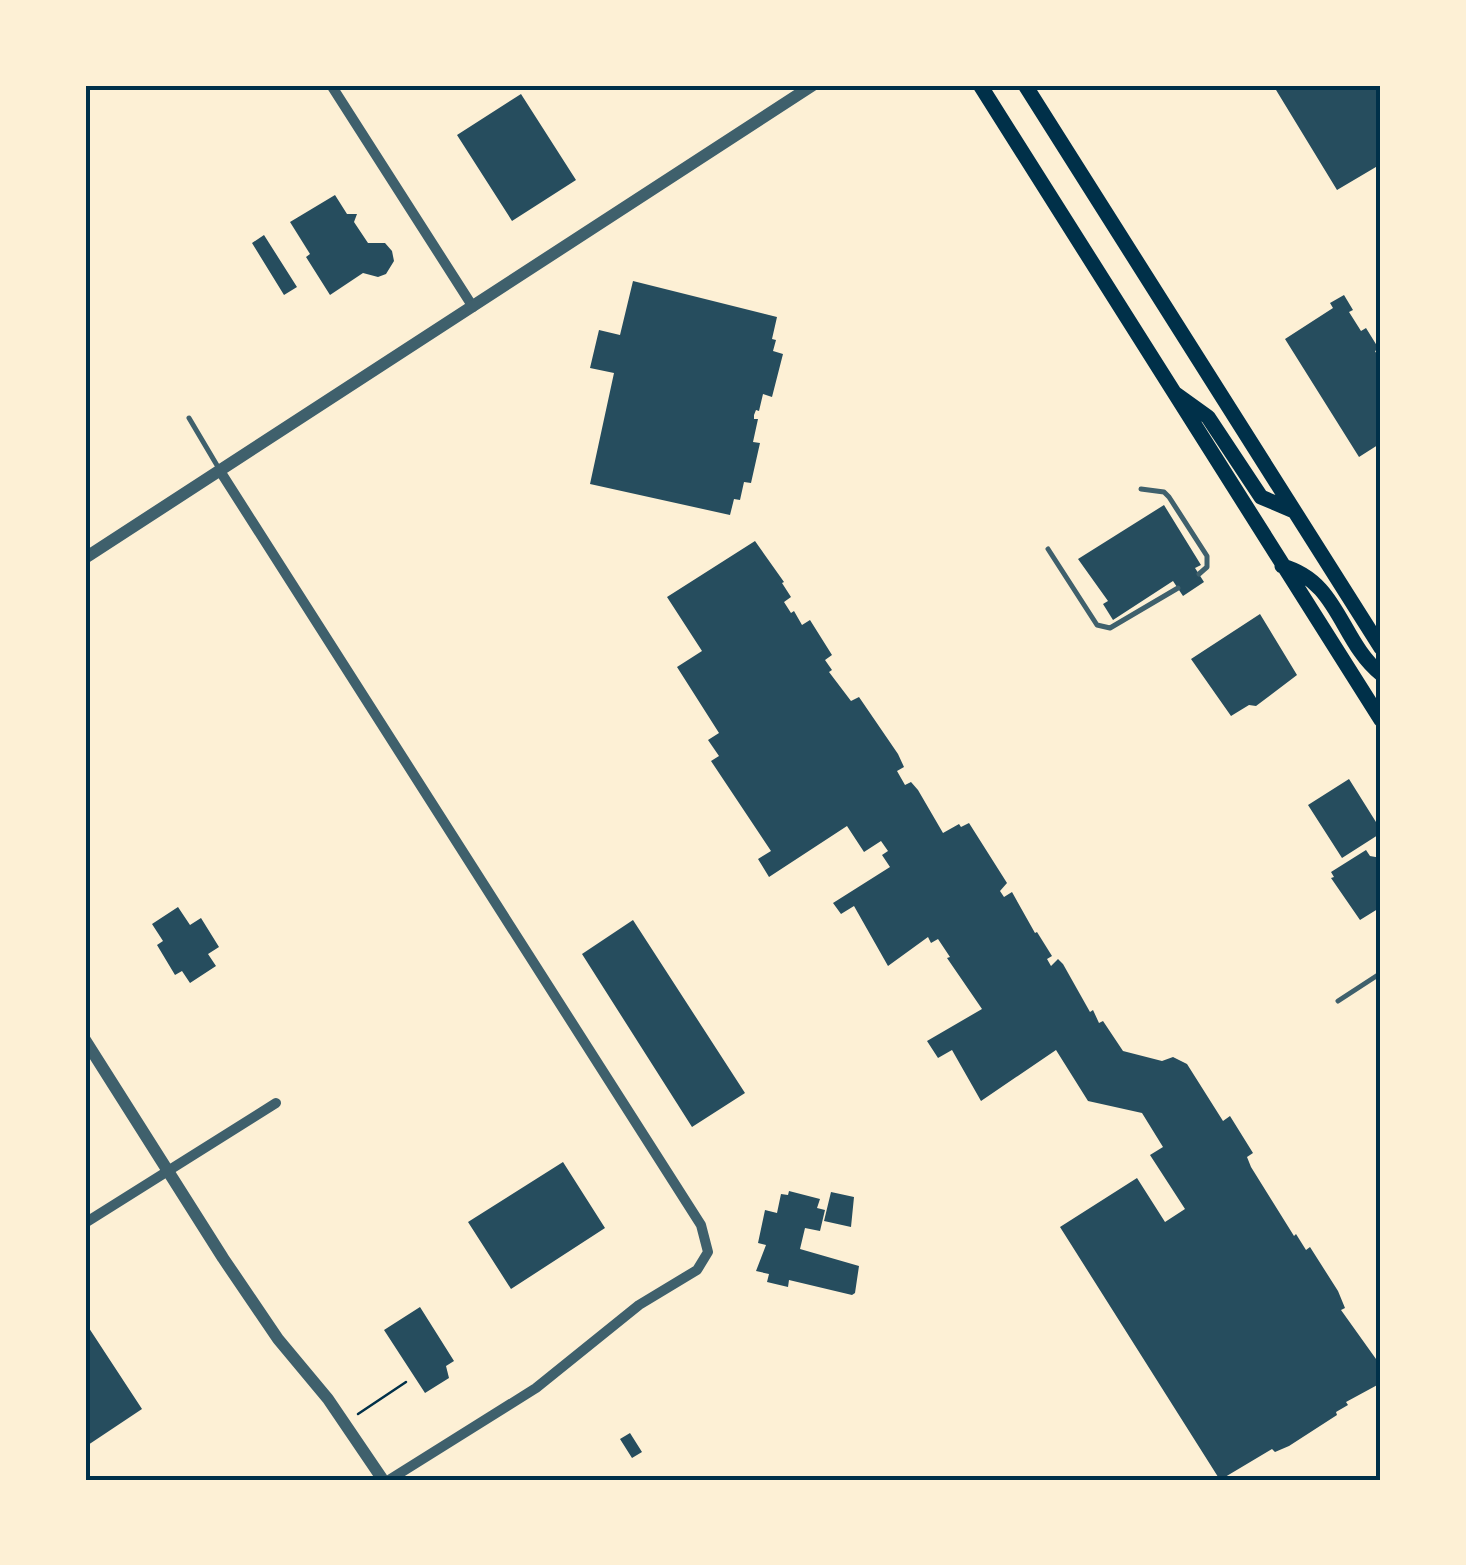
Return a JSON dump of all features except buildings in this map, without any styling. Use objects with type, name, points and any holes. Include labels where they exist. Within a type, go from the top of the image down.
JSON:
[{"type":"main road","points":[[980,85],[1381,720]]},
{"type":"main road","points":[[1025,85],[1381,648]]},
{"type":"main road","points":[[1169,389],[1208,417],[1261,497],[1294,512]]},
{"type":"main road","points":[[1282,566],[1299,570],[1320,585],[1369,662],[1381,674]]},
{"type":"street","points":[[331,85],[473,307]]},
{"type":"street","points":[[85,558],[812,85]]},
{"type":"street","points":[[85,1040],[278,1339],[386,1480],[536,1388],[639,1306],[697,1270],[708,1252],[701,1226],[220,470]]},
{"type":"street","points":[[85,1222],[276,1103]]},
{"type":"lane","points":[[190,418],[220,470]]},
{"type":"lane","points":[[1141,489],[1169,496],[1207,556],[1207,568],[1199,574]]},
{"type":"lane","points":[[1048,549],[1097,625],[1104,628],[1178,588]]},
{"type":"lane","points":[[1338,1001],[1381,973]]},
{"type":"path","points":[[344,1423],[406,1382]]}]
